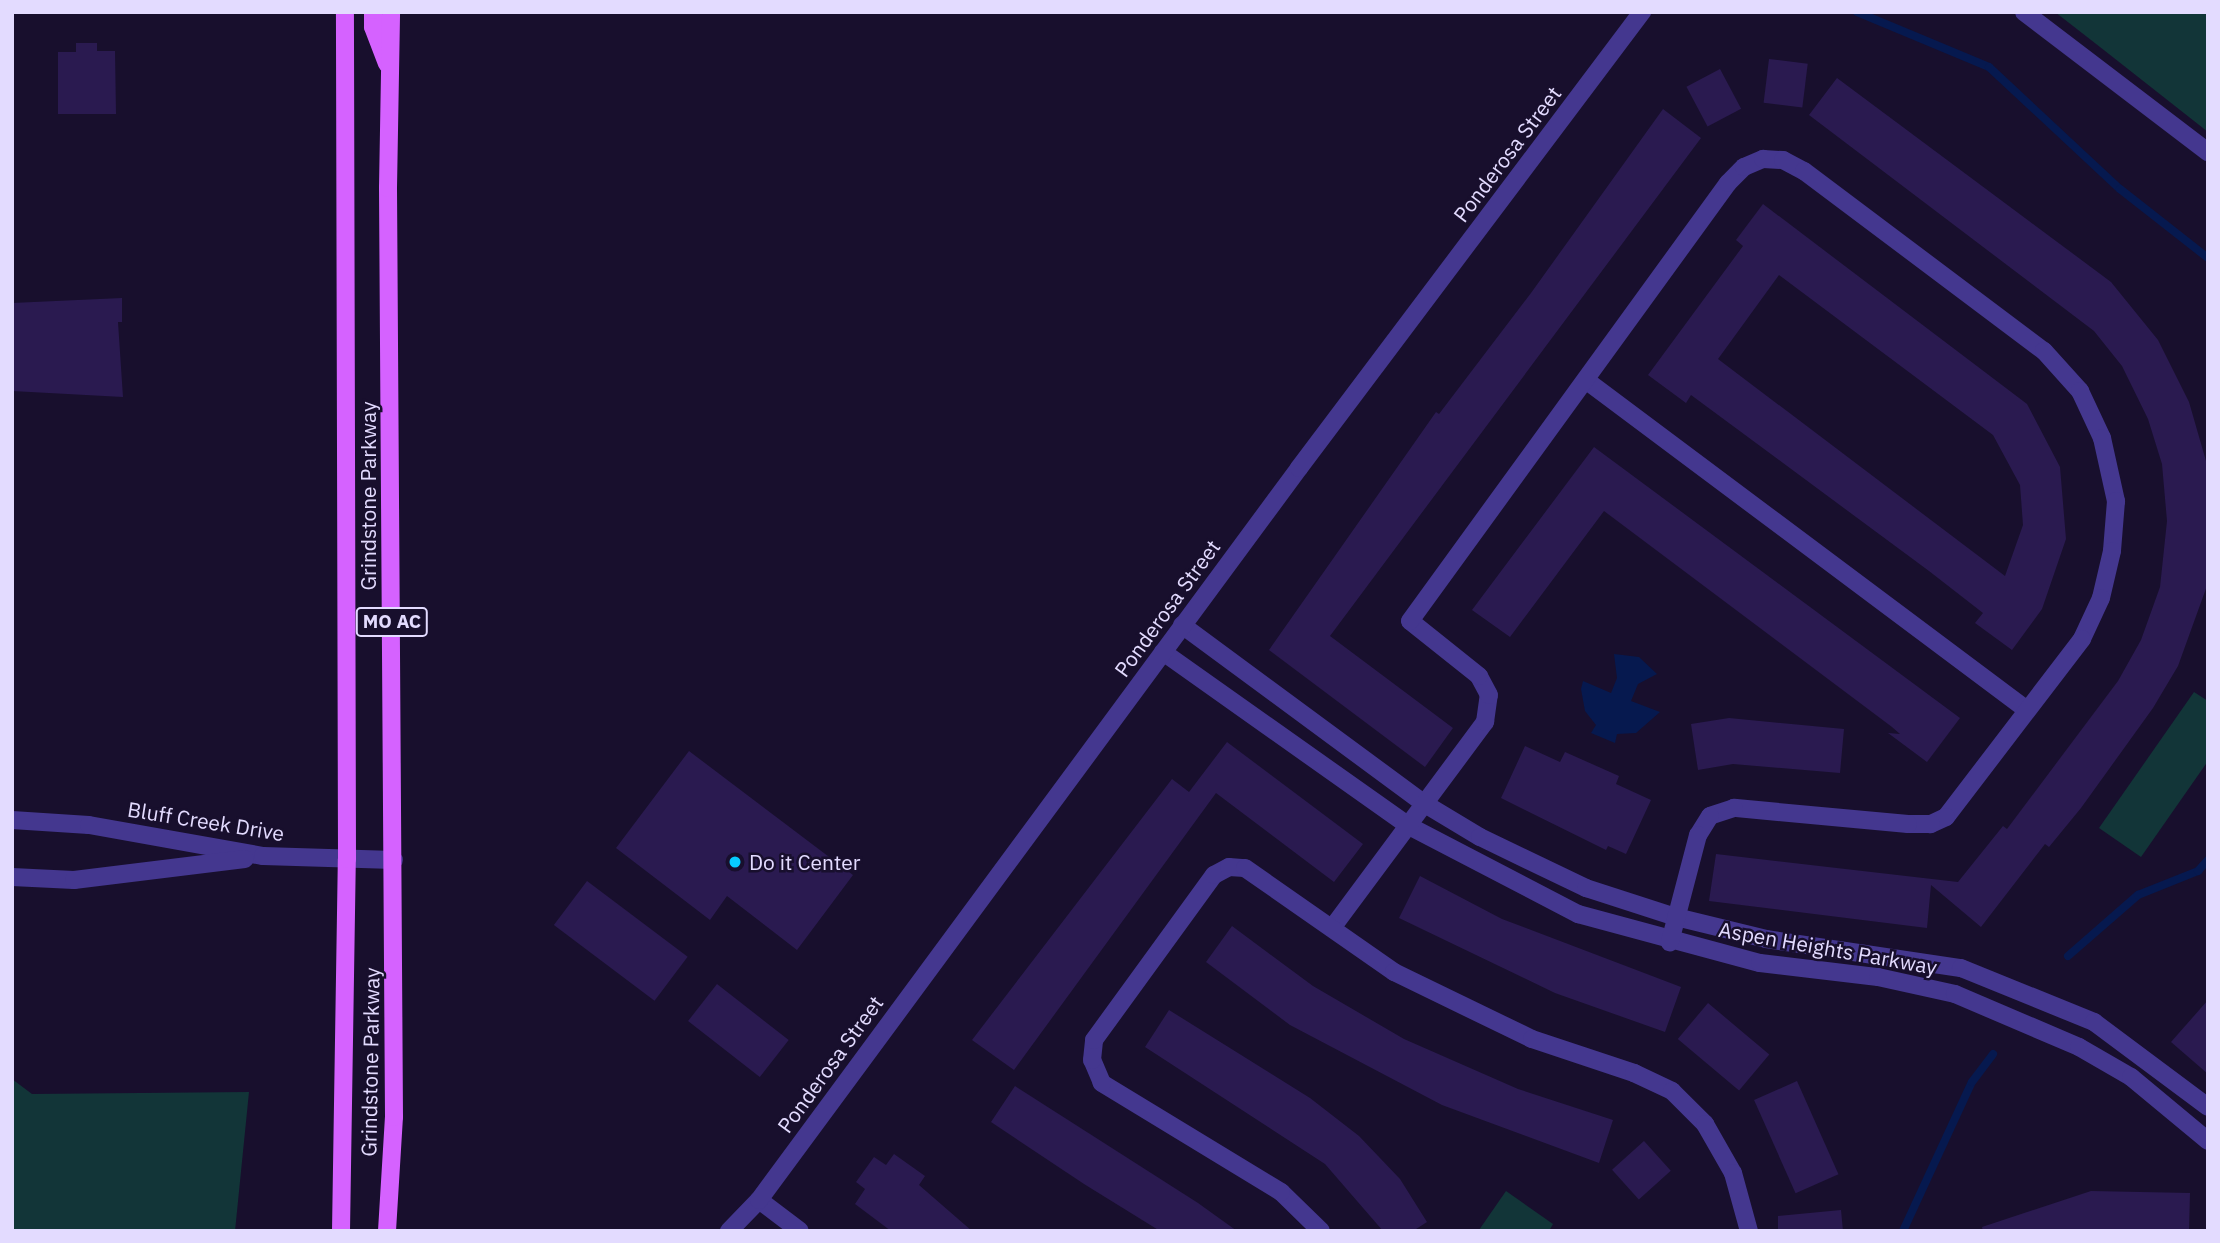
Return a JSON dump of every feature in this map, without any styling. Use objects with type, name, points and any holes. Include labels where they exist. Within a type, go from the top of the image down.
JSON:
[{"type":"main road","name":"Grindstone Parkway","points":[[341,1231],[347,859],[345,12]]},
{"type":"main road","points":[[373,12],[373,27],[390,69]]},
{"type":"main road","name":"Grindstone Parkway","points":[[387,1231],[394,1117],[391,12]]},
{"type":"street","name":"Ponderosa Street","points":[[729,1231],[759,1200],[1182,625],[1642,12]]},
{"type":"street","points":[[2024,12],[2208,152]]},
{"type":"street","points":[[1332,928],[1474,742],[1485,722],[1489,695],[1479,676],[1410,621],[1744,167],[1763,159],[1783,160],[1804,170],[2044,351],[2080,391],[2102,438],[2116,501],[2112,551],[2101,598],[2082,639],[1946,817],[1931,824],[1734,808],[1710,816],[1698,835],[1670,942]]},
{"type":"street","points":[[1587,381],[2027,710]]},
{"type":"street","name":"Aspen Heights Parkway","points":[[1182,625],[1425,804],[1480,837],[1586,888],[1676,917],[1766,939],[1961,968],[2094,1022],[2208,1107]]},
{"type":"street","name":"Aspen Heights Parkway","points":[[1163,652],[1409,826],[1578,914],[1670,942],[1760,963],[1878,977],[1955,994],[2079,1046],[2130,1077],[2208,1141]]},
{"type":"street","name":"Bluff Creek Drive","points":[[12,820],[89,825],[263,856],[394,860]]},
{"type":"street","points":[[12,877],[74,880],[263,856]]},
{"type":"street","points":[[1321,1231],[1281,1192],[1102,1083],[1092,1060],[1094,1040],[1214,875],[1229,867],[1245,868],[1394,972],[1507,1027],[1672,1091],[1705,1124],[1733,1173],[1749,1231]]},
{"type":"street","points":[[759,1200],[800,1231]]},
{"type":"green space","points":[[2055,12],[2208,12],[2208,132],[2100,47]]},
{"type":"green space","points":[[2194,692],[2208,701],[2208,761],[2141,857],[2099,828]]},
{"type":"green space","points":[[12,1079],[32,1094],[249,1092],[235,1231],[12,1231]]},
{"type":"green space","points":[[1506,1191],[1553,1224],[1549,1231],[1479,1230]]},
{"type":"shaded area","points":[[1614,654],[1639,657],[1657,674],[1638,684],[1631,701],[1660,712],[1636,733],[1617,734],[1615,743],[1591,733],[1596,725],[1585,711],[1581,689],[1583,681],[1611,693],[1617,678]]},
{"type":"building","points":[[76,43],[97,43],[97,51],[115,51],[116,114],[58,114],[58,52],[76,52]]},
{"type":"building","points":[[1769,59],[1808,64],[1802,107],[1764,103]]},
{"type":"building","points":[[1720,69],[1741,109],[1708,127],[1686,87]]},
{"type":"building","points":[[1837,78],[2111,282],[2158,340],[2189,402],[2206,461],[2208,583],[2178,666],[2153,708],[2081,808],[2049,847],[2045,844],[1981,927],[1931,885],[1927,928],[1709,901],[1716,854],[1958,882],[2003,826],[2007,829],[2118,681],[2141,640],[2160,587],[2167,521],[2162,464],[2148,419],[2122,366],[2094,331],[1809,115]]},
{"type":"building","points":[[1663,109],[1701,138],[1330,636],[1453,728],[1425,767],[1269,650],[1436,412],[1439,414],[1531,293]]},
{"type":"building","points":[[1763,204],[2027,404],[2060,467],[2066,539],[2042,609],[2012,650],[1975,623],[1983,613],[1929,571],[1691,395],[1686,403],[1648,375],[1743,246],[1736,240]],"holes":[[[1779,275],[1993,435],[2020,485],[2023,525],[2005,576],[1718,359]]]},
{"type":"building","points":[[122,298],[122,322],[118,322],[123,397],[12,391],[12,303]]},
{"type":"building","points":[[1594,447],[1960,718],[1927,762],[1888,733],[1900,734],[1892,727],[1604,511],[1510,637],[1472,610]]},
{"type":"building","points":[[1729,718],[1844,729],[1840,773],[1733,764],[1698,770],[1691,724]]},
{"type":"building","points":[[1227,742],[1363,844],[1334,882],[1216,793],[1014,1070],[972,1040],[1172,779],[1189,792]]},
{"type":"building","points":[[1525,746],[1560,762],[1565,752],[1619,776],[1616,784],[1651,800],[1626,854],[1608,846],[1606,850],[1501,798]]},
{"type":"building","name":"Do it Center","points":[[689,751],[853,875],[797,950],[727,896],[710,920],[616,848]]},
{"type":"building","points":[[1420,876],[1502,919],[1681,987],[1665,1032],[1555,993],[1399,918]]},
{"type":"building","points":[[587,881],[688,957],[655,1001],[554,925]]},
{"type":"building","points":[[1232,926],[1313,986],[1404,1039],[1518,1089],[1613,1120],[1599,1163],[1442,1105],[1290,1025],[1206,962]]},
{"type":"building","points":[[717,984],[789,1040],[760,1077],[688,1021]]},
{"type":"building","points":[[2208,1000],[2208,1074],[2171,1042]]},
{"type":"building","points":[[1708,1003],[1769,1054],[1739,1090],[1678,1039]]},
{"type":"building","points":[[1169,1010],[1310,1098],[1359,1136],[1400,1179],[1427,1222],[1413,1231],[1383,1231],[1325,1164],[1145,1047]]},
{"type":"building","points":[[1797,1081],[1838,1174],[1796,1193],[1754,1100]]},
{"type":"building","points":[[1015,1086],[1198,1203],[1237,1231],[1160,1231],[1084,1184],[991,1122]]},
{"type":"building","points":[[1644,1141],[1671,1171],[1639,1199],[1612,1170]]},
{"type":"building","points":[[894,1154],[925,1176],[919,1185],[972,1231],[891,1231],[855,1204],[865,1189],[856,1182],[874,1157],[886,1165]]},
{"type":"building","points":[[2091,1191],[2190,1193],[2189,1231],[1983,1231],[1982,1227]]},
{"type":"building","points":[[1841,1210],[1843,1231],[1778,1231],[1778,1216]]},
{"type":"waterway","points":[[1857,12],[1989,67],[2120,189],[2208,258]]},
{"type":"waterway","points":[[2068,956],[2138,895],[2198,871],[2208,860]]},
{"type":"waterway","points":[[1903,1231],[1972,1082],[1993,1054]]},
{"type":"place","name":"Do it Center","points":[[735,862]]}]
